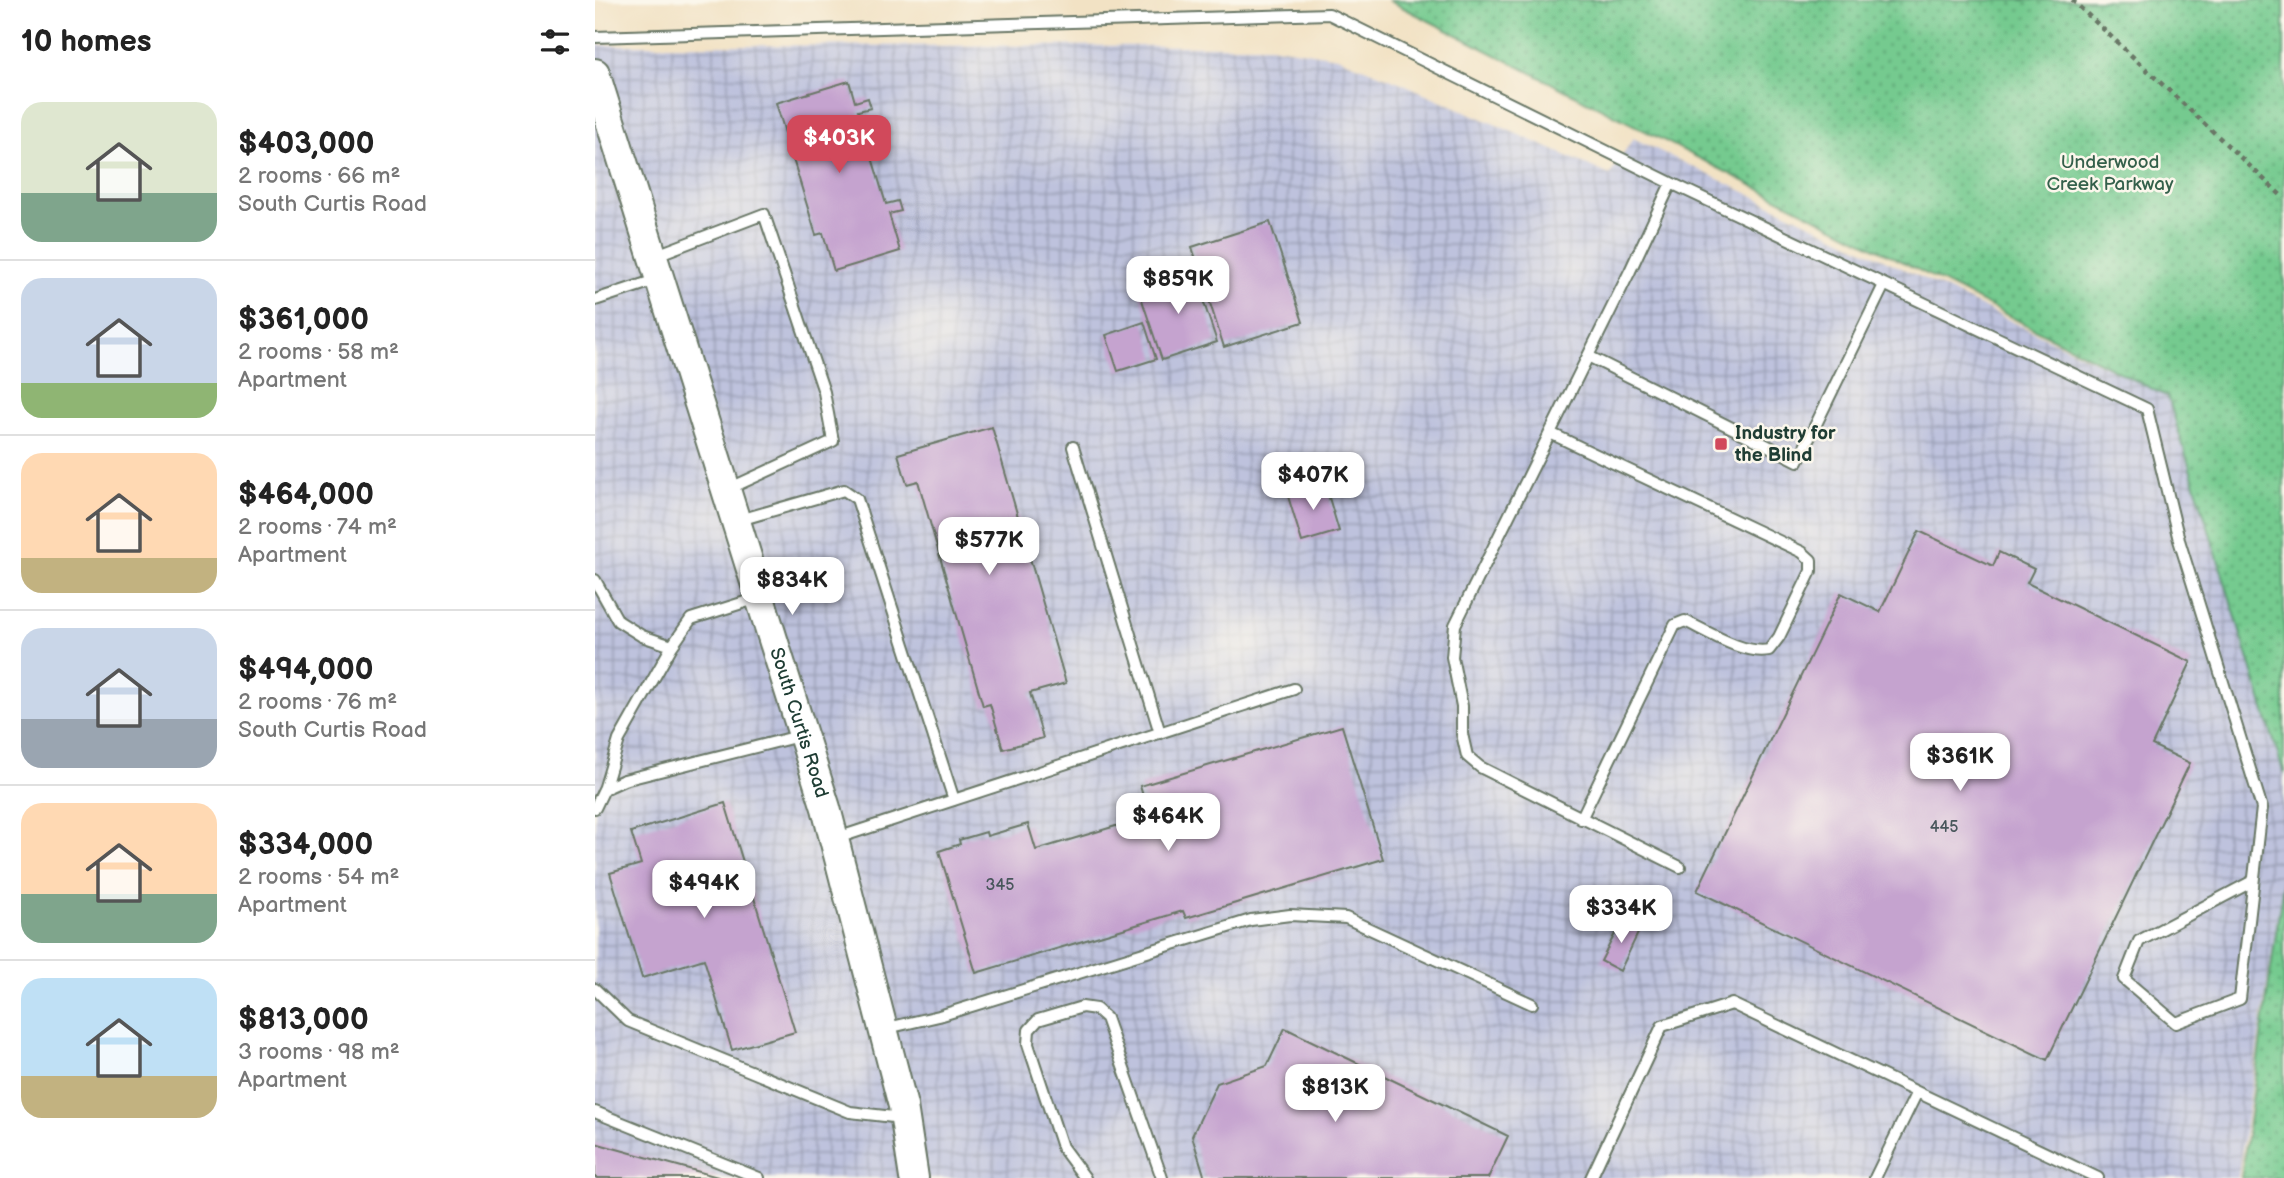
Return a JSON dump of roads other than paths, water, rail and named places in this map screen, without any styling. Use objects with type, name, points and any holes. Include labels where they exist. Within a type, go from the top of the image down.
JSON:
[{"type":"street","name":"South Curtis Road","points":[[595,73],[834,839],[905,1118],[915,1178]]},
{"type":"lane","points":[[595,37],[1329,14],[1671,183],[2147,409],[2179,540],[2262,808],[2240,999],[2176,1023],[2124,979],[2139,941],[2253,881]]},
{"type":"lane","points":[[1671,183],[1455,625],[1452,657],[1462,706],[1462,734],[1467,755],[1489,773],[1680,867]]},
{"type":"lane","points":[[595,300],[764,214],[824,392],[833,441],[726,490]]},
{"type":"lane","points":[[1588,356],[1798,461],[1884,285]]},
{"type":"lane","points":[[1550,433],[1802,552],[1811,560],[1811,571],[1779,637],[1769,650],[1758,652],[1746,649],[1685,621],[1675,625],[1581,819]]},
{"type":"lane","points":[[1073,447],[1160,733]]},
{"type":"lane","points":[[736,521],[844,490],[857,499],[954,800]]},
{"type":"lane","points":[[595,580],[618,621],[642,636],[672,646]]},
{"type":"lane","points":[[595,808],[604,790],[619,740],[672,646],[691,619],[760,597]]},
{"type":"lane","points":[[834,839],[1294,689]]},
{"type":"lane","points":[[604,790],[624,780],[803,735]]},
{"type":"lane","points":[[883,1029],[939,1017],[1251,920],[1290,915],[1346,918],[1532,1004]]},
{"type":"lane","points":[[595,989],[628,1021],[850,1112],[905,1118]]},
{"type":"lane","points":[[1591,1178],[1662,1026],[1733,1004],[2098,1178]]},
{"type":"lane","points":[[1085,1178],[1062,1147],[1028,1044],[1028,1030],[1038,1020],[1081,1007],[1096,1009],[1106,1018],[1162,1178]]},
{"type":"lane","points":[[1875,1178],[1917,1092]]},
{"type":"lane","points":[[595,1112],[759,1178]]},
{"type":"place","name":"Industry for the Blind","points":[[1721,444]]},
{"type":"park label","name":"Underwood Creek Parkway","points":[[2110,173]]}]
